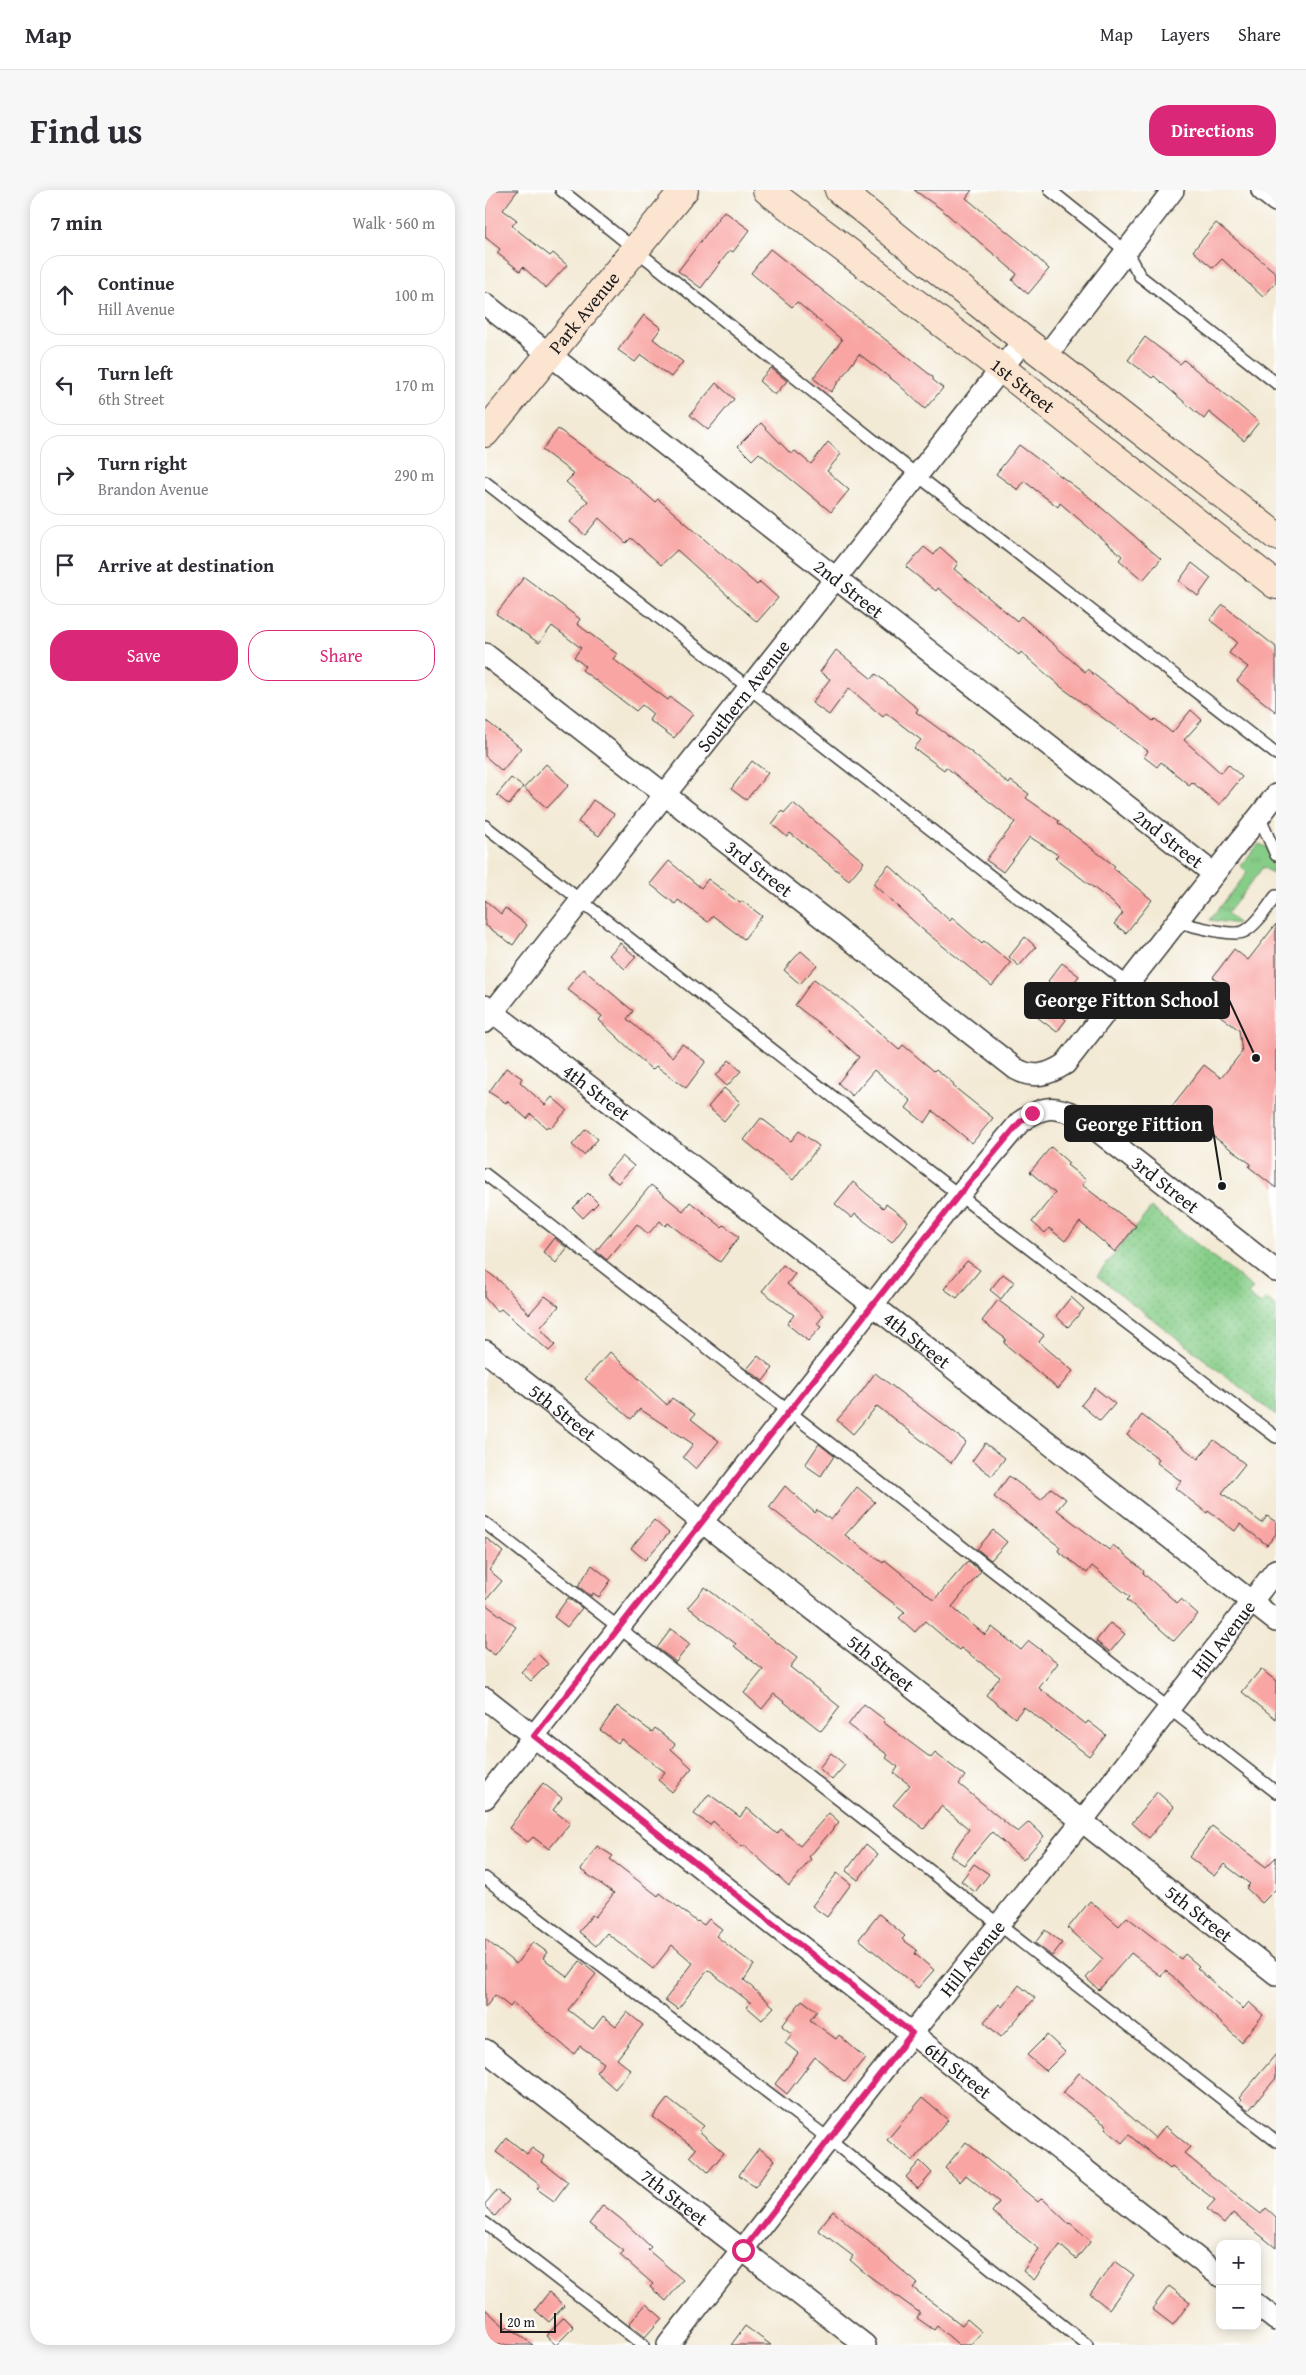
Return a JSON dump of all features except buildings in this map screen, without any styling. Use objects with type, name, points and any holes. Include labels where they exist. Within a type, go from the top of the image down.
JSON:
[{"type":"main road","name":"Park Avenue","points":[[485,433],[684,190]]},
{"type":"main road","name":"1st Street","points":[[767,190],[1001,368],[1276,586]]},
{"type":"main road","name":"1st Street","points":[[839,190],[1024,340],[1276,536]]},
{"type":"street","points":[[1046,356],[1173,190]]},
{"type":"street","points":[[1262,190],[1276,201]]},
{"type":"street","name":"2nd Street","points":[[485,304],[834,579],[1214,874]]},
{"type":"street","name":"Southern Avenue","points":[[488,1014],[580,901],[1024,340]]},
{"type":"street","name":"3rd Street","points":[[485,654],[1015,1069],[1025,1074],[1035,1075],[1053,1072],[1065,1064],[1129,984]]},
{"type":"street","points":[[1129,984],[1276,795]]},
{"type":"street","name":"4th Street","points":[[488,1014],[873,1306],[1276,1622]]},
{"type":"street","name":"3rd Street","points":[[959,1195],[1020,1122],[1032,1113],[1051,1108],[1061,1108],[1080,1117],[1276,1271]]},
{"type":"street","points":[[485,1798],[959,1195]]},
{"type":"street","name":"5th Street","points":[[485,1351],[1276,1974]]},
{"type":"street","name":"Hill Avenue","points":[[668,2345],[912,2033],[1082,1821],[1250,1601],[1276,1570]]},
{"type":"street","name":"6th Street","points":[[485,1698],[1216,2273]]},
{"type":"street","name":"7th Street","points":[[485,2050],[865,2345]]},
{"type":"street","points":[[1261,2308],[1276,2320]]},
{"type":"lane","points":[[561,190],[917,475],[1276,754]]},
{"type":"lane","points":[[1050,190],[1126,251],[1140,276],[1276,383]]},
{"type":"lane","points":[[485,482],[1129,984]]},
{"type":"lane","points":[[1259,816],[1276,855]]},
{"type":"lane","points":[[485,826],[959,1195],[1276,1437]]},
{"type":"lane","points":[[1177,922],[1233,933],[1243,932],[1252,926],[1276,896]]},
{"type":"lane","points":[[485,1174],[1276,1792]]},
{"type":"lane","points":[[485,1523],[1276,2141]]},
{"type":"lane","points":[[485,1878],[829,2139],[1087,2345]]},
{"type":"lane","points":[[485,2223],[643,2345]]},
{"type":"green space","points":[[1259,844],[1267,847],[1276,876],[1263,867],[1228,913],[1239,924],[1210,920],[1247,873],[1240,866]]},
{"type":"green space","points":[[1151,1208],[1253,1288],[1248,1295],[1261,1305],[1266,1299],[1276,1306],[1276,1415],[1097,1276]]},
{"type":"place","name":"George Fitton School","points":[[1256,1058]]},
{"type":"place","name":"George Fittion","points":[[1222,1186]]},
{"type":"route","points":[[743,2250],[912,2033],[534,1736],[959,1195],[1020,1122],[1032,1113]]}]
